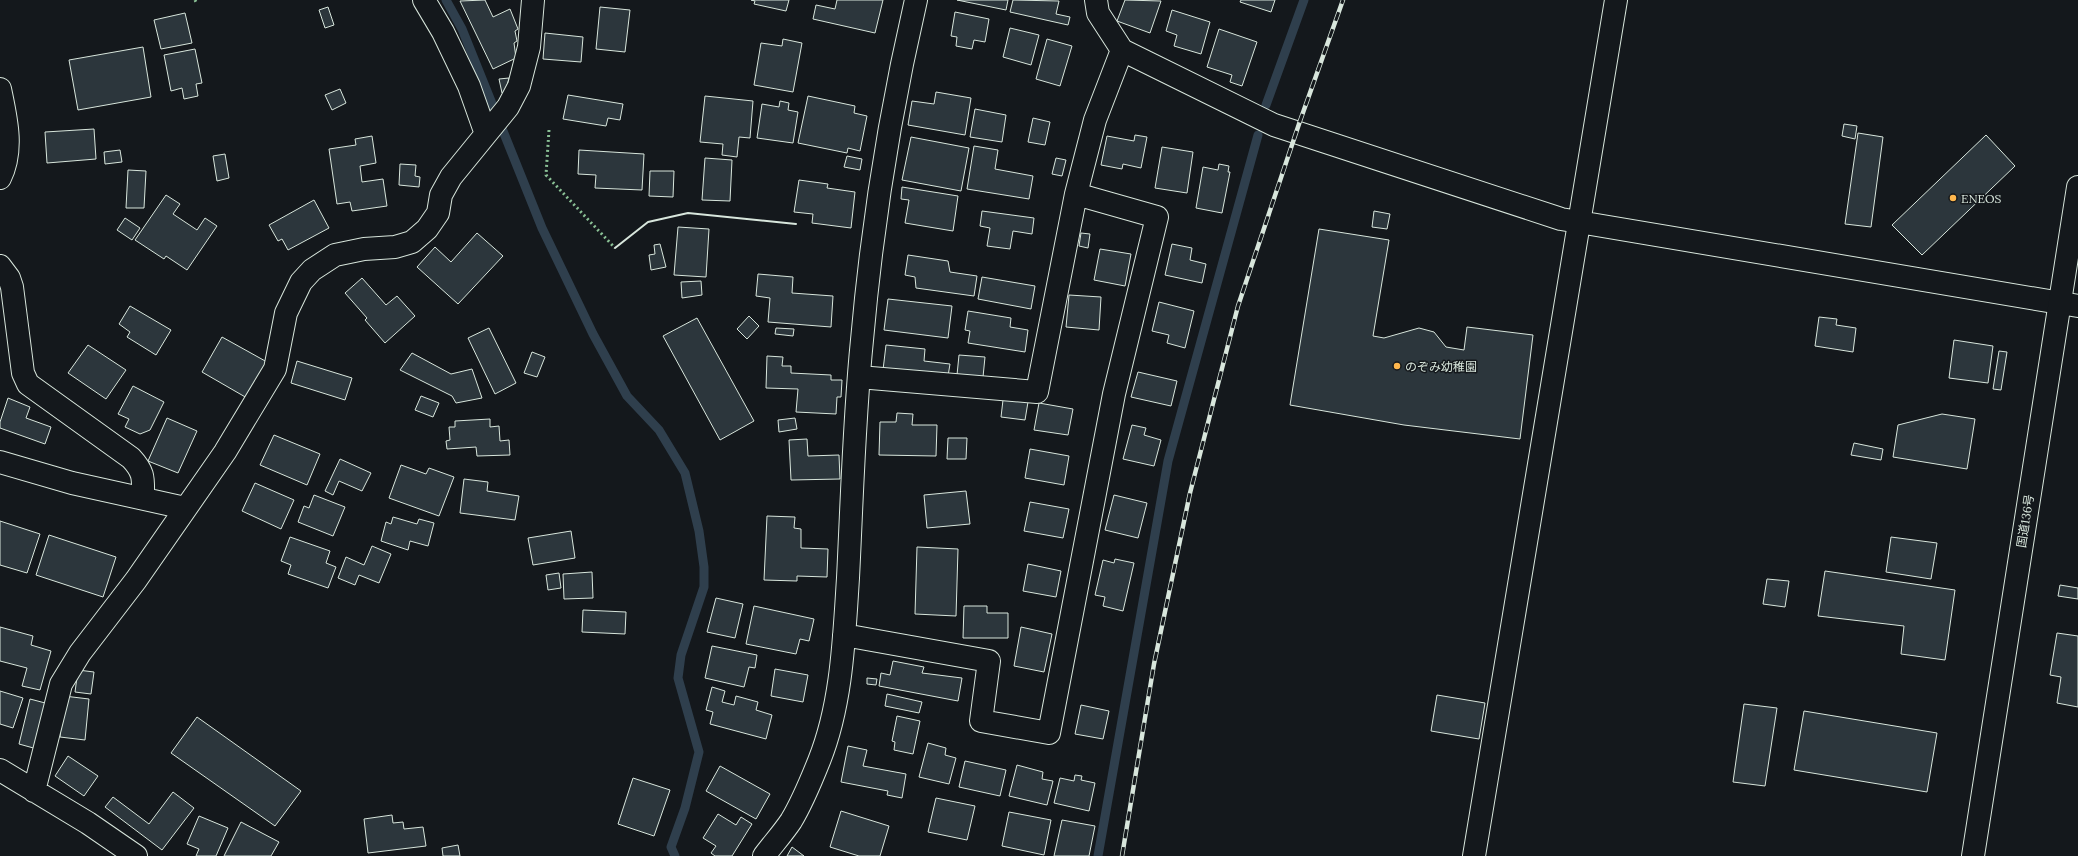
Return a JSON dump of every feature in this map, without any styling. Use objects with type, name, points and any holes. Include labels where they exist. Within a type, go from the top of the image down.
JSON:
[{"type":"main road","points":[[424,0],[443,32],[469,86],[486,134]]},
{"type":"main road","points":[[34,792],[62,684],[80,653],[136,580],[225,452],[275,369],[286,313],[301,282],[312,270],[335,255],[364,249],[395,247],[412,242],[427,229],[438,213],[441,195],[451,176],[508,107],[519,86],[529,47],[533,0]]},
{"type":"main road","points":[[764,856],[791,820],[820,760],[832,719],[840,676],[844,635],[859,377],[864,319],[881,177],[899,72],[916,0]]},
{"type":"main road","points":[[1096,0],[1098,13],[1122,50],[1274,125],[1561,220],[2069,304]]},
{"type":"main road","points":[[1474,856],[1616,0]]},
{"type":"main road","points":[[859,377],[1036,392],[1076,194],[1095,120],[1122,50]]},
{"type":"main road","points":[[0,89],[8,144],[7,161],[0,178]]},
{"type":"main road","name":"国道136号","points":[[1972,856],[2069,304],[2078,187]]},
{"type":"main road","points":[[844,635],[989,661],[981,721],[1049,733],[1114,394],[1157,218],[1076,194]]},
{"type":"main road","points":[[0,266],[9,278],[12,287],[23,373],[28,384],[131,458],[141,468],[143,498]]},
{"type":"main road","points":[[0,462],[72,483],[185,508]]},
{"type":"main road","points":[[0,770],[34,792],[88,823],[136,856]]},
{"type":"building","points":[[485,0],[493,17],[510,9],[518,29],[515,31],[517,41],[514,43],[516,58],[493,69],[460,1]]},
{"type":"building","points":[[751,0],[789,0],[786,11],[754,4],[755,1]]},
{"type":"building","points":[[837,0],[883,0],[875,33],[813,19],[816,5],[835,9]]},
{"type":"building","points":[[957,0],[1008,0],[1006,10]]},
{"type":"building","points":[[1013,0],[1059,1],[1056,14],[1070,17],[1068,25],[1010,12]]},
{"type":"building","points":[[1125,0],[1161,1],[1150,33],[1117,21]]},
{"type":"building","points":[[1241,0],[1275,0],[1271,12],[1240,2]]},
{"type":"building","points":[[328,7],[334,25],[325,28],[319,10]]},
{"type":"building","points":[[600,7],[630,10],[625,52],[596,49]]},
{"type":"building","points":[[1172,10],[1210,22],[1201,54],[1174,46],[1177,35],[1166,31]]},
{"type":"building","points":[[955,12],[989,19],[985,42],[974,40],[972,49],[956,46],[957,37],[951,36]]},
{"type":"building","points":[[185,13],[192,43],[161,49],[154,20]]},
{"type":"building","points":[[1010,28],[1039,35],[1031,65],[1003,57]]},
{"type":"building","points":[[1219,29],[1257,42],[1242,86],[1230,82],[1232,75],[1207,67]]},
{"type":"building","points":[[545,33],[583,37],[581,62],[543,59]]},
{"type":"building","points":[[783,39],[802,43],[793,92],[754,85],[761,43],[782,46]]},
{"type":"building","points":[[1047,39],[1072,46],[1060,86],[1036,79]]},
{"type":"building","points":[[143,47],[151,97],[78,110],[69,60]]},
{"type":"building","points":[[195,49],[202,83],[196,84],[198,96],[184,99],[182,88],[171,91],[164,55]]},
{"type":"building","points":[[509,78],[505,93],[502,93],[499,79]]},
{"type":"building","points":[[340,89],[346,103],[332,110],[325,95]]},
{"type":"building","points":[[936,92],[971,98],[965,135],[908,125],[912,101],[934,104]]},
{"type":"building","points":[[568,95],[623,104],[620,120],[608,118],[606,126],[563,119]]},
{"type":"building","points":[[705,96],[753,101],[750,138],[739,137],[737,157],[722,155],[723,144],[700,142]]},
{"type":"building","points":[[808,96],[855,106],[854,113],[867,116],[860,151],[848,148],[847,153],[798,143]]},
{"type":"building","points":[[780,101],[789,103],[788,110],[798,112],[793,143],[757,138],[762,104],[779,107]]},
{"type":"building","points":[[975,109],[1006,115],[1002,142],[970,137]]},
{"type":"building","points":[[1033,118],[1050,122],[1045,145],[1028,142]]},
{"type":"building","points":[[1844,124],[1857,126],[1855,139],[1842,136]]},
{"type":"building","points":[[94,129],[96,159],[47,163],[45,132]]},
{"type":"building","points":[[1858,133],[1883,137],[1871,227],[1845,224]]},
{"type":"building","points":[[1135,135],[1147,137],[1141,168],[1123,164],[1122,169],[1101,165],[1107,136],[1134,141]]},
{"type":"building","points":[[1986,135],[2015,166],[1922,255],[1892,225]]},
{"type":"building","points":[[372,136],[376,163],[360,166],[362,182],[383,179],[387,206],[352,211],[350,202],[337,204],[329,149],[356,145],[355,139]]},
{"type":"building","points":[[911,137],[969,148],[961,191],[902,180]]},
{"type":"building","points":[[974,146],[998,150],[995,169],[1033,176],[1029,199],[967,189]]},
{"type":"building","points":[[1162,147],[1193,152],[1187,193],[1155,188]]},
{"type":"building","points":[[120,150],[122,162],[105,164],[104,152]]},
{"type":"building","points":[[579,150],[644,154],[642,190],[595,188],[596,175],[578,174]]},
{"type":"building","points":[[225,154],[229,178],[217,181],[213,156]]},
{"type":"building","points":[[847,156],[862,159],[860,170],[844,167]]},
{"type":"building","points":[[705,158],[732,160],[730,201],[702,200]]},
{"type":"building","points":[[1056,158],[1066,160],[1062,176],[1052,174]]},
{"type":"building","points":[[400,164],[416,165],[415,176],[420,177],[419,187],[399,185]]},
{"type":"building","points":[[1219,164],[1229,166],[1228,172],[1230,172],[1222,213],[1196,208],[1203,167],[1218,170]]},
{"type":"building","points":[[128,170],[146,171],[144,208],[126,208]]},
{"type":"building","points":[[650,171],[674,171],[673,197],[649,196]]},
{"type":"building","points":[[799,180],[828,184],[827,188],[855,192],[851,228],[812,223],[813,214],[794,212]]},
{"type":"building","points":[[902,187],[958,196],[953,231],[905,223],[909,200],[901,199]]},
{"type":"building","points":[[166,195],[180,204],[173,214],[197,230],[205,218],[217,226],[187,270],[166,256],[164,259],[135,240]]},
{"type":"building","points":[[314,200],[329,228],[288,250],[282,239],[278,241],[269,225]]},
{"type":"building","points":[[982,211],[1034,218],[1032,234],[1013,231],[1010,249],[987,246],[990,228],[980,226]]},
{"type":"building","points":[[1374,211],[1390,214],[1387,229],[1372,227]]},
{"type":"building","points":[[125,218],[140,228],[132,240],[117,230]]},
{"type":"building","points":[[678,227],[709,229],[706,277],[674,275]]},
{"type":"building","points":[[1319,229],[1389,240],[1373,336],[1384,338],[1419,328],[1434,332],[1446,347],[1464,350],[1467,327],[1533,335],[1520,439],[1404,425],[1290,405]]},
{"type":"building","points":[[477,233],[503,256],[458,304],[417,267],[435,247],[451,262]]},
{"type":"building","points":[[1081,233],[1090,234],[1088,248],[1079,246]]},
{"type":"building","points":[[660,244],[666,267],[651,270],[649,255],[655,254],[654,245]]},
{"type":"building","points":[[1172,244],[1192,248],[1190,260],[1206,264],[1202,283],[1165,275]]},
{"type":"building","points":[[1100,249],[1131,254],[1125,286],[1094,280]]},
{"type":"building","points":[[908,255],[948,261],[950,272],[977,276],[974,296],[916,288],[915,277],[905,275]]},
{"type":"building","points":[[758,274],[793,277],[792,293],[833,296],[831,327],[768,322],[770,298],[756,296]]},
{"type":"building","points":[[982,277],[1035,286],[1031,309],[978,299]]},
{"type":"building","points":[[362,278],[386,305],[397,296],[415,316],[385,343],[365,320],[367,318],[345,293]]},
{"type":"building","points":[[701,281],[702,295],[682,298],[681,282]]},
{"type":"building","points":[[1069,295],[1101,297],[1099,330],[1066,327]]},
{"type":"building","points":[[888,299],[952,306],[948,338],[884,330]]},
{"type":"building","points":[[1159,302],[1194,311],[1185,348],[1167,343],[1169,335],[1152,331]]},
{"type":"building","points":[[130,306],[171,330],[156,355],[127,337],[130,332],[119,324]]},
{"type":"building","points":[[968,311],[1011,318],[1010,327],[1028,330],[1025,352],[968,343],[970,331],[965,330]]},
{"type":"building","points":[[749,316],[759,326],[747,339],[737,329]]},
{"type":"building","points":[[1819,317],[1837,319],[1836,325],[1856,328],[1853,352],[1815,346]]},
{"type":"building","points":[[697,318],[754,421],[720,440],[663,336]]},
{"type":"building","points":[[489,328],[516,383],[495,394],[468,338]]},
{"type":"building","points":[[776,328],[794,329],[793,336],[775,334]]},
{"type":"building","points":[[222,337],[267,362],[247,398],[202,372]]},
{"type":"building","points":[[1954,340],[1993,346],[1988,383],[1949,378]]},
{"type":"building","points":[[88,345],[126,370],[106,399],[68,373]]},
{"type":"building","points":[[886,345],[925,349],[924,361],[950,364],[948,376],[883,370]]},
{"type":"building","points":[[1999,351],[2007,352],[2001,390],[1993,389]]},
{"type":"building","points":[[532,352],[545,357],[537,377],[524,373]]},
{"type":"building","points":[[412,353],[451,374],[472,369],[482,398],[456,403],[452,396],[400,370]]},
{"type":"building","points":[[959,355],[985,357],[983,377],[957,375]]},
{"type":"building","points":[[767,356],[783,357],[782,366],[791,366],[791,373],[831,375],[831,380],[842,380],[841,397],[837,397],[836,414],[796,412],[798,389],[766,388]]},
{"type":"building","points":[[297,361],[352,378],[345,400],[291,383]]},
{"type":"building","points":[[1138,372],[1177,381],[1171,406],[1131,397]]},
{"type":"building","points":[[133,386],[164,402],[150,430],[140,434],[125,427],[129,419],[118,414]]},
{"type":"building","points":[[421,396],[439,403],[433,417],[415,410]]},
{"type":"building","points":[[8,398],[30,407],[26,418],[51,427],[45,444],[0,428],[0,422]]},
{"type":"building","points":[[1003,400],[1028,402],[1025,420],[1001,417]]},
{"type":"building","points":[[1039,403],[1073,409],[1068,435],[1034,430]]},
{"type":"building","points":[[897,413],[913,414],[912,425],[937,425],[936,456],[879,455],[880,422],[896,422]]},
{"type":"building","points":[[1942,414],[1975,419],[1967,469],[1893,457],[1898,425]]},
{"type":"building","points":[[167,418],[197,431],[178,473],[148,461]]},
{"type":"building","points":[[795,418],[797,429],[779,432],[778,420]]},
{"type":"building","points":[[490,419],[490,427],[499,426],[500,441],[509,440],[510,455],[477,456],[476,447],[447,449],[446,441],[450,440],[449,427],[455,427],[455,421]]},
{"type":"building","points":[[1132,425],[1146,428],[1144,435],[1161,440],[1154,466],[1123,459]]},
{"type":"building","points":[[274,435],[320,454],[307,485],[260,465]]},
{"type":"building","points":[[948,438],[967,438],[966,459],[947,459]]},
{"type":"building","points":[[807,439],[808,456],[839,455],[840,479],[791,480],[789,440]]},
{"type":"building","points":[[1854,443],[1883,449],[1881,460],[1851,455]]},
{"type":"building","points":[[1030,449],[1069,456],[1064,485],[1025,478]]},
{"type":"building","points":[[340,459],[371,473],[362,491],[339,481],[333,495],[325,491]]},
{"type":"building","points":[[401,465],[426,474],[429,468],[454,477],[439,516],[389,498]]},
{"type":"building","points":[[464,479],[488,482],[487,491],[519,496],[515,520],[460,513]]},
{"type":"building","points":[[255,483],[294,500],[281,529],[242,511]]},
{"type":"building","points":[[966,491],[970,524],[927,528],[924,495]]},
{"type":"building","points":[[314,495],[345,507],[333,536],[298,522],[304,506],[309,508]]},
{"type":"building","points":[[1114,495],[1147,503],[1138,538],[1105,530]]},
{"type":"building","points":[[1030,502],[1069,509],[1063,538],[1024,531]]},
{"type":"building","points":[[767,516],[795,517],[794,528],[801,529],[801,548],[828,549],[827,577],[797,576],[797,581],[764,580]]},
{"type":"building","points":[[393,517],[417,524],[419,519],[434,523],[428,546],[410,541],[408,550],[381,541],[386,522],[391,524]]},
{"type":"building","points":[[0,521],[40,534],[27,573],[0,565]]},
{"type":"building","points":[[571,531],[575,558],[533,565],[528,538]]},
{"type":"building","points":[[49,535],[116,557],[103,597],[36,575]]},
{"type":"building","points":[[290,537],[330,551],[326,563],[336,567],[328,588],[288,574],[291,565],[281,561]]},
{"type":"building","points":[[1891,537],[1937,543],[1931,579],[1886,572]]},
{"type":"building","points":[[372,546],[391,554],[379,583],[359,575],[355,585],[338,578],[346,557],[364,565]]},
{"type":"building","points":[[917,547],[958,549],[956,616],[915,614]]},
{"type":"building","points":[[1115,559],[1134,563],[1123,611],[1103,606],[1105,597],[1095,595],[1103,560],[1114,563]]},
{"type":"building","points":[[1028,564],[1061,571],[1056,597],[1023,591]]},
{"type":"building","points":[[1825,571],[1955,590],[1945,660],[1901,654],[1904,626],[1818,616]]},
{"type":"building","points":[[592,572],[593,598],[564,599],[563,574]]},
{"type":"building","points":[[559,573],[561,588],[548,590],[546,575]]},
{"type":"building","points":[[1767,579],[1789,581],[1785,607],[1763,604]]},
{"type":"building","points":[[2060,585],[2078,588],[2078,599],[2058,596]]},
{"type":"building","points":[[716,598],[743,604],[735,638],[707,632]]},
{"type":"building","points":[[754,606],[814,619],[809,641],[800,639],[796,654],[746,644]]},
{"type":"building","points":[[964,606],[987,606],[987,613],[1008,613],[1008,638],[963,638]]},
{"type":"building","points":[[583,610],[626,612],[625,634],[582,632]]},
{"type":"building","points":[[0,627],[33,636],[31,645],[51,651],[40,690],[22,686],[27,668],[0,661]]},
{"type":"building","points":[[1021,627],[1052,634],[1044,672],[1014,666]]},
{"type":"building","points":[[2057,633],[2078,636],[2078,707],[2057,703],[2061,677],[2050,675]]},
{"type":"building","points":[[712,646],[757,655],[755,668],[749,667],[744,687],[705,678]]},
{"type":"building","points":[[893,661],[924,667],[922,673],[962,678],[958,701],[879,686],[881,673],[890,675]]},
{"type":"building","points":[[775,669],[808,675],[803,702],[771,696]]},
{"type":"building","points":[[78,670],[94,672],[91,694],[75,692]]},
{"type":"building","points":[[867,678],[877,679],[876,685],[867,684]]},
{"type":"building","points":[[712,687],[725,691],[722,702],[734,705],[736,696],[758,702],[756,710],[772,715],[766,739],[710,724],[713,712],[706,710]]},
{"type":"building","points":[[0,691],[23,698],[13,728],[0,724]]},
{"type":"building","points":[[887,694],[922,702],[919,713],[885,706]]},
{"type":"building","points":[[1437,695],[1485,703],[1479,739],[1431,731]]},
{"type":"building","points":[[64,696],[89,699],[85,740],[60,737]]},
{"type":"building","points":[[30,699],[49,704],[37,749],[19,744]]},
{"type":"building","points":[[1744,704],[1777,708],[1765,786],[1733,782]]},
{"type":"building","points":[[1081,705],[1109,711],[1103,739],[1075,734]]},
{"type":"building","points":[[1804,711],[1937,733],[1927,792],[1794,770]]},
{"type":"building","points":[[897,716],[920,721],[913,754],[894,750],[895,742],[892,741]]},
{"type":"building","points":[[197,717],[301,791],[275,826],[171,753]]},
{"type":"building","points":[[928,743],[946,748],[945,755],[956,758],[949,784],[919,777]]},
{"type":"building","points":[[848,746],[867,750],[863,766],[906,774],[902,798],[887,795],[888,791],[841,782]]},
{"type":"building","points":[[68,756],[98,776],[84,796],[55,776]]},
{"type":"building","points":[[965,761],[1006,770],[1000,796],[959,787]]},
{"type":"building","points":[[1017,765],[1043,772],[1042,779],[1053,781],[1047,805],[1009,796]]},
{"type":"building","points":[[720,766],[770,794],[756,819],[706,791]]},
{"type":"building","points":[[1075,775],[1082,776],[1081,780],[1095,783],[1089,811],[1054,803],[1060,778],[1074,781]]},
{"type":"building","points":[[633,778],[670,790],[654,836],[618,824]]},
{"type":"building","points":[[173,792],[194,808],[162,850],[105,807],[113,797],[149,824]]},
{"type":"building","points":[[936,798],[975,806],[967,840],[928,832]]},
{"type":"building","points":[[841,811],[889,826],[880,856],[859,856],[830,847]]},
{"type":"building","points":[[1009,812],[1051,820],[1044,855],[1002,846]]},
{"type":"building","points":[[718,814],[736,825],[741,817],[752,824],[732,856],[715,856],[711,853],[716,846],[703,838]]},
{"type":"building","points":[[392,815],[393,823],[403,822],[404,829],[423,827],[426,846],[368,853],[364,819]]},
{"type":"building","points":[[199,816],[228,828],[216,856],[196,856],[199,849],[187,844]]},
{"type":"building","points":[[1062,820],[1095,826],[1089,856],[1054,856]]},
{"type":"building","points":[[241,822],[279,842],[271,856],[224,856]]},
{"type":"building","points":[[458,845],[460,856],[443,856],[442,848]]},
{"type":"building","points":[[792,847],[804,856],[787,856]]},
{"type":"waterway","points":[[446,0],[462,29],[542,228],[593,334],[627,396],[659,430],[685,473],[699,531],[704,567],[704,587],[681,655],[678,678],[699,752],[685,808],[671,847],[675,856]]},
{"type":"waterway","points":[[1266,105],[1304,0]]},
{"type":"waterway","points":[[1098,856],[1168,461],[1258,135]]},
{"type":"railway","points":[[1122,856],[1154,664],[1190,493],[1238,306],[1300,121],[1343,0]]},
{"type":"hedge","points":[[549,130],[546,175],[615,248]]},
{"type":"wall","points":[[615,248],[648,222],[688,213],[796,224]]},
{"type":"place","name":"ENEOS","points":[[1953,198]]},
{"type":"place","name":"のぞみ幼稚園","points":[[1397,366]]}]
